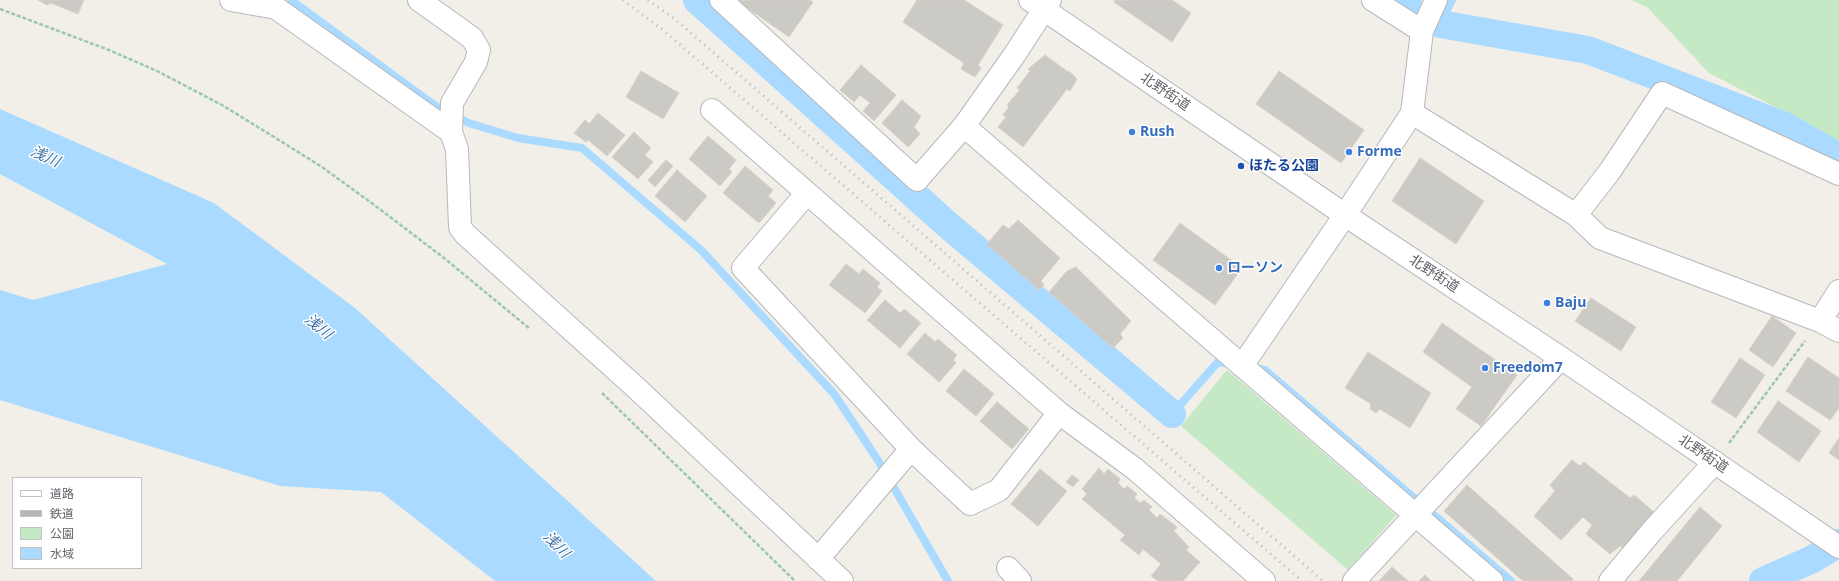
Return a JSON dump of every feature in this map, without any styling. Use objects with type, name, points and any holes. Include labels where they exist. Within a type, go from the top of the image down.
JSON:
[{"type":"street","points":[[231,0],[277,4],[451,132]]},
{"type":"street","points":[[419,0],[472,38],[479,50],[476,62],[452,103],[451,132],[457,149],[460,227],[465,234],[627,380],[842,581]]},
{"type":"street","points":[[721,0],[917,180],[964,126],[1015,54],[1041,3]]},
{"type":"street","points":[[1373,0],[1422,31]]},
{"type":"street","points":[[1242,366],[1345,215],[1412,113],[1422,31],[1436,0]]},
{"type":"street","name":"北野街道","points":[[1041,3],[1345,215],[1561,358],[1839,547]]},
{"type":"street","points":[[1576,214],[1610,171],[1662,93],[1839,174]]},
{"type":"street","points":[[712,110],[1059,413],[1135,469],[1264,581]]},
{"type":"street","points":[[1412,113],[1576,214],[1600,238],[1820,321],[1839,331]]},
{"type":"street","points":[[964,126],[1492,581]]},
{"type":"street","points":[[807,193],[743,268],[911,449],[970,504],[999,490],[1059,413]]},
{"type":"street","points":[[1820,321],[1839,291]]},
{"type":"street","points":[[1354,581],[1561,358]]},
{"type":"street","points":[[818,559],[911,449]]},
{"type":"street","points":[[1610,581],[1652,531],[1715,462]]},
{"type":"path","points":[[0,8],[109,50],[157,71],[222,105],[274,136],[322,167],[377,206],[444,258],[533,332]]},
{"type":"path","points":[[1715,462],[1820,321]]},
{"type":"path","points":[[598,390],[795,581]]},
{"type":"green space","points":[[1631,0],[1839,0],[1839,144],[1791,115],[1709,73],[1647,7]]},
{"type":"green space","points":[[1227,370],[1396,515],[1348,570],[1181,426]]},
{"type":"water","name":"浅川","points":[[0,109],[214,203],[355,308],[656,581],[495,581],[381,492],[280,486],[0,400],[0,290],[33,300],[167,264],[0,174]]},
{"type":"building","points":[[38,0],[84,0],[78,14],[51,3],[47,5]]},
{"type":"building","points":[[736,0],[810,0],[813,2],[789,37]]},
{"type":"building","points":[[917,0],[964,0],[1003,25],[978,65],[981,68],[975,77],[961,69],[964,63],[903,22]]},
{"type":"building","points":[[1115,0],[1172,0],[1191,13],[1172,42],[1114,2]]},
{"type":"building","points":[[1045,55],[1068,72],[1069,71],[1077,79],[1070,91],[1067,89],[1023,147],[998,127],[1006,117],[1003,115],[1009,107],[1007,105],[1020,90],[1017,88],[1030,71],[1028,69]]},
{"type":"building","points":[[861,65],[896,95],[874,121],[863,111],[870,103],[860,95],[854,102],[840,90]]},
{"type":"building","points":[[641,71],[679,93],[663,119],[626,97]]},
{"type":"building","points":[[1279,71],[1364,130],[1341,163],[1256,104]]},
{"type":"building","points":[[902,100],[921,116],[914,127],[920,134],[908,147],[882,123]]},
{"type":"building","points":[[598,113],[625,135],[607,156],[588,140],[586,142],[574,133],[585,120],[589,124]]},
{"type":"building","points":[[634,132],[651,148],[645,155],[653,162],[638,179],[612,157]]},
{"type":"building","points":[[708,136],[736,160],[729,169],[732,172],[720,186],[689,159]]},
{"type":"building","points":[[1420,158],[1484,201],[1456,244],[1392,201]]},
{"type":"building","points":[[666,160],[673,166],[655,187],[648,180]]},
{"type":"building","points":[[745,166],[773,190],[768,196],[776,203],[759,223],[723,193]]},
{"type":"building","points":[[677,170],[707,196],[685,222],[655,196]]},
{"type":"building","points":[[1018,220],[1060,258],[1041,281],[1044,285],[1039,290],[987,244],[1003,225],[1009,229]]},
{"type":"building","points":[[1180,223],[1242,268],[1215,305],[1153,260]]},
{"type":"building","points":[[846,264],[859,274],[863,269],[880,283],[877,287],[882,291],[865,313],[829,285]]},
{"type":"building","points":[[1076,267],[1131,321],[1120,334],[1123,338],[1113,348],[1049,292],[1067,271]]},
{"type":"building","points":[[1591,298],[1636,327],[1621,351],[1575,321]]},
{"type":"building","points":[[885,300],[900,313],[904,309],[921,323],[900,348],[867,320]]},
{"type":"building","points":[[1772,316],[1796,333],[1773,367],[1749,350]]},
{"type":"building","points":[[1442,323],[1517,375],[1481,426],[1456,409],[1472,387],[1423,352]]},
{"type":"building","points":[[925,333],[935,342],[938,339],[957,355],[953,360],[956,363],[939,382],[907,354]]},
{"type":"building","points":[[1368,352],[1431,393],[1410,428],[1380,409],[1376,413],[1370,409],[1371,404],[1345,388]]},
{"type":"building","points":[[1808,357],[1839,378],[1839,408],[1830,420],[1786,391]]},
{"type":"building","points":[[1740,358],[1765,375],[1736,418],[1711,402]]},
{"type":"building","points":[[964,369],[994,394],[976,416],[946,391]]},
{"type":"building","points":[[1778,401],[1821,431],[1799,462],[1757,432]]},
{"type":"building","points":[[997,402],[1029,429],[1012,449],[980,421]]},
{"type":"building","points":[[1839,438],[1839,460],[1829,453]]},
{"type":"building","points":[[1572,460],[1580,466],[1584,462],[1630,498],[1634,495],[1655,513],[1624,548],[1620,546],[1610,554],[1586,534],[1592,525],[1583,517],[1561,540],[1534,516],[1555,491],[1550,485]]},
{"type":"building","points":[[1099,468],[1104,474],[1108,469],[1120,479],[1118,483],[1124,489],[1127,486],[1137,494],[1134,498],[1141,503],[1144,500],[1152,507],[1149,510],[1157,518],[1160,514],[1177,527],[1174,531],[1189,547],[1186,550],[1200,562],[1183,581],[1158,581],[1151,576],[1161,564],[1143,549],[1139,555],[1120,540],[1125,535],[1082,499],[1087,494],[1082,489]]},
{"type":"building","points":[[1040,469],[1067,491],[1038,526],[1011,504]]},
{"type":"building","points":[[1072,475],[1079,480],[1073,487],[1066,482]]},
{"type":"building","points":[[1467,485],[1573,579],[1572,581],[1523,581],[1444,511]]},
{"type":"building","points":[[1700,507],[1722,526],[1677,581],[1639,581]]},
{"type":"building","points":[[1392,567],[1408,581],[1379,581]]},
{"type":"building","points":[[1425,575],[1431,581],[1419,581]]},
{"type":"waterway","points":[[291,0],[434,105],[469,123],[518,138],[582,148],[701,250],[835,395],[879,462],[948,581]]},
{"type":"waterway","points":[[697,0],[949,226],[1172,414]]},
{"type":"waterway","points":[[1396,0],[1411,10]]},
{"type":"waterway","points":[[1440,24],[1452,0]]},
{"type":"waterway","points":[[1440,24],[1588,50],[1783,125],[1839,157]]},
{"type":"waterway","points":[[1172,414],[1218,362],[1231,364]]},
{"type":"waterway","points":[[1254,368],[1265,370],[1511,581]]},
{"type":"waterway","points":[[1763,581],[1813,559],[1839,543]]},
{"type":"railway","points":[[623,0],[663,30],[1302,581]]},
{"type":"railway","points":[[648,0],[676,20],[1323,581]]},
{"type":"place","name":"Rush","points":[[1132,132]]},
{"type":"place","name":"Forme","points":[[1349,152]]},
{"type":"place","name":"ほたる公園","points":[[1241,166]]},
{"type":"place","name":"ローソン","points":[[1219,268]]},
{"type":"place","name":"Baju","points":[[1547,303]]},
{"type":"place","name":"Freedom7","points":[[1485,368]]}]
